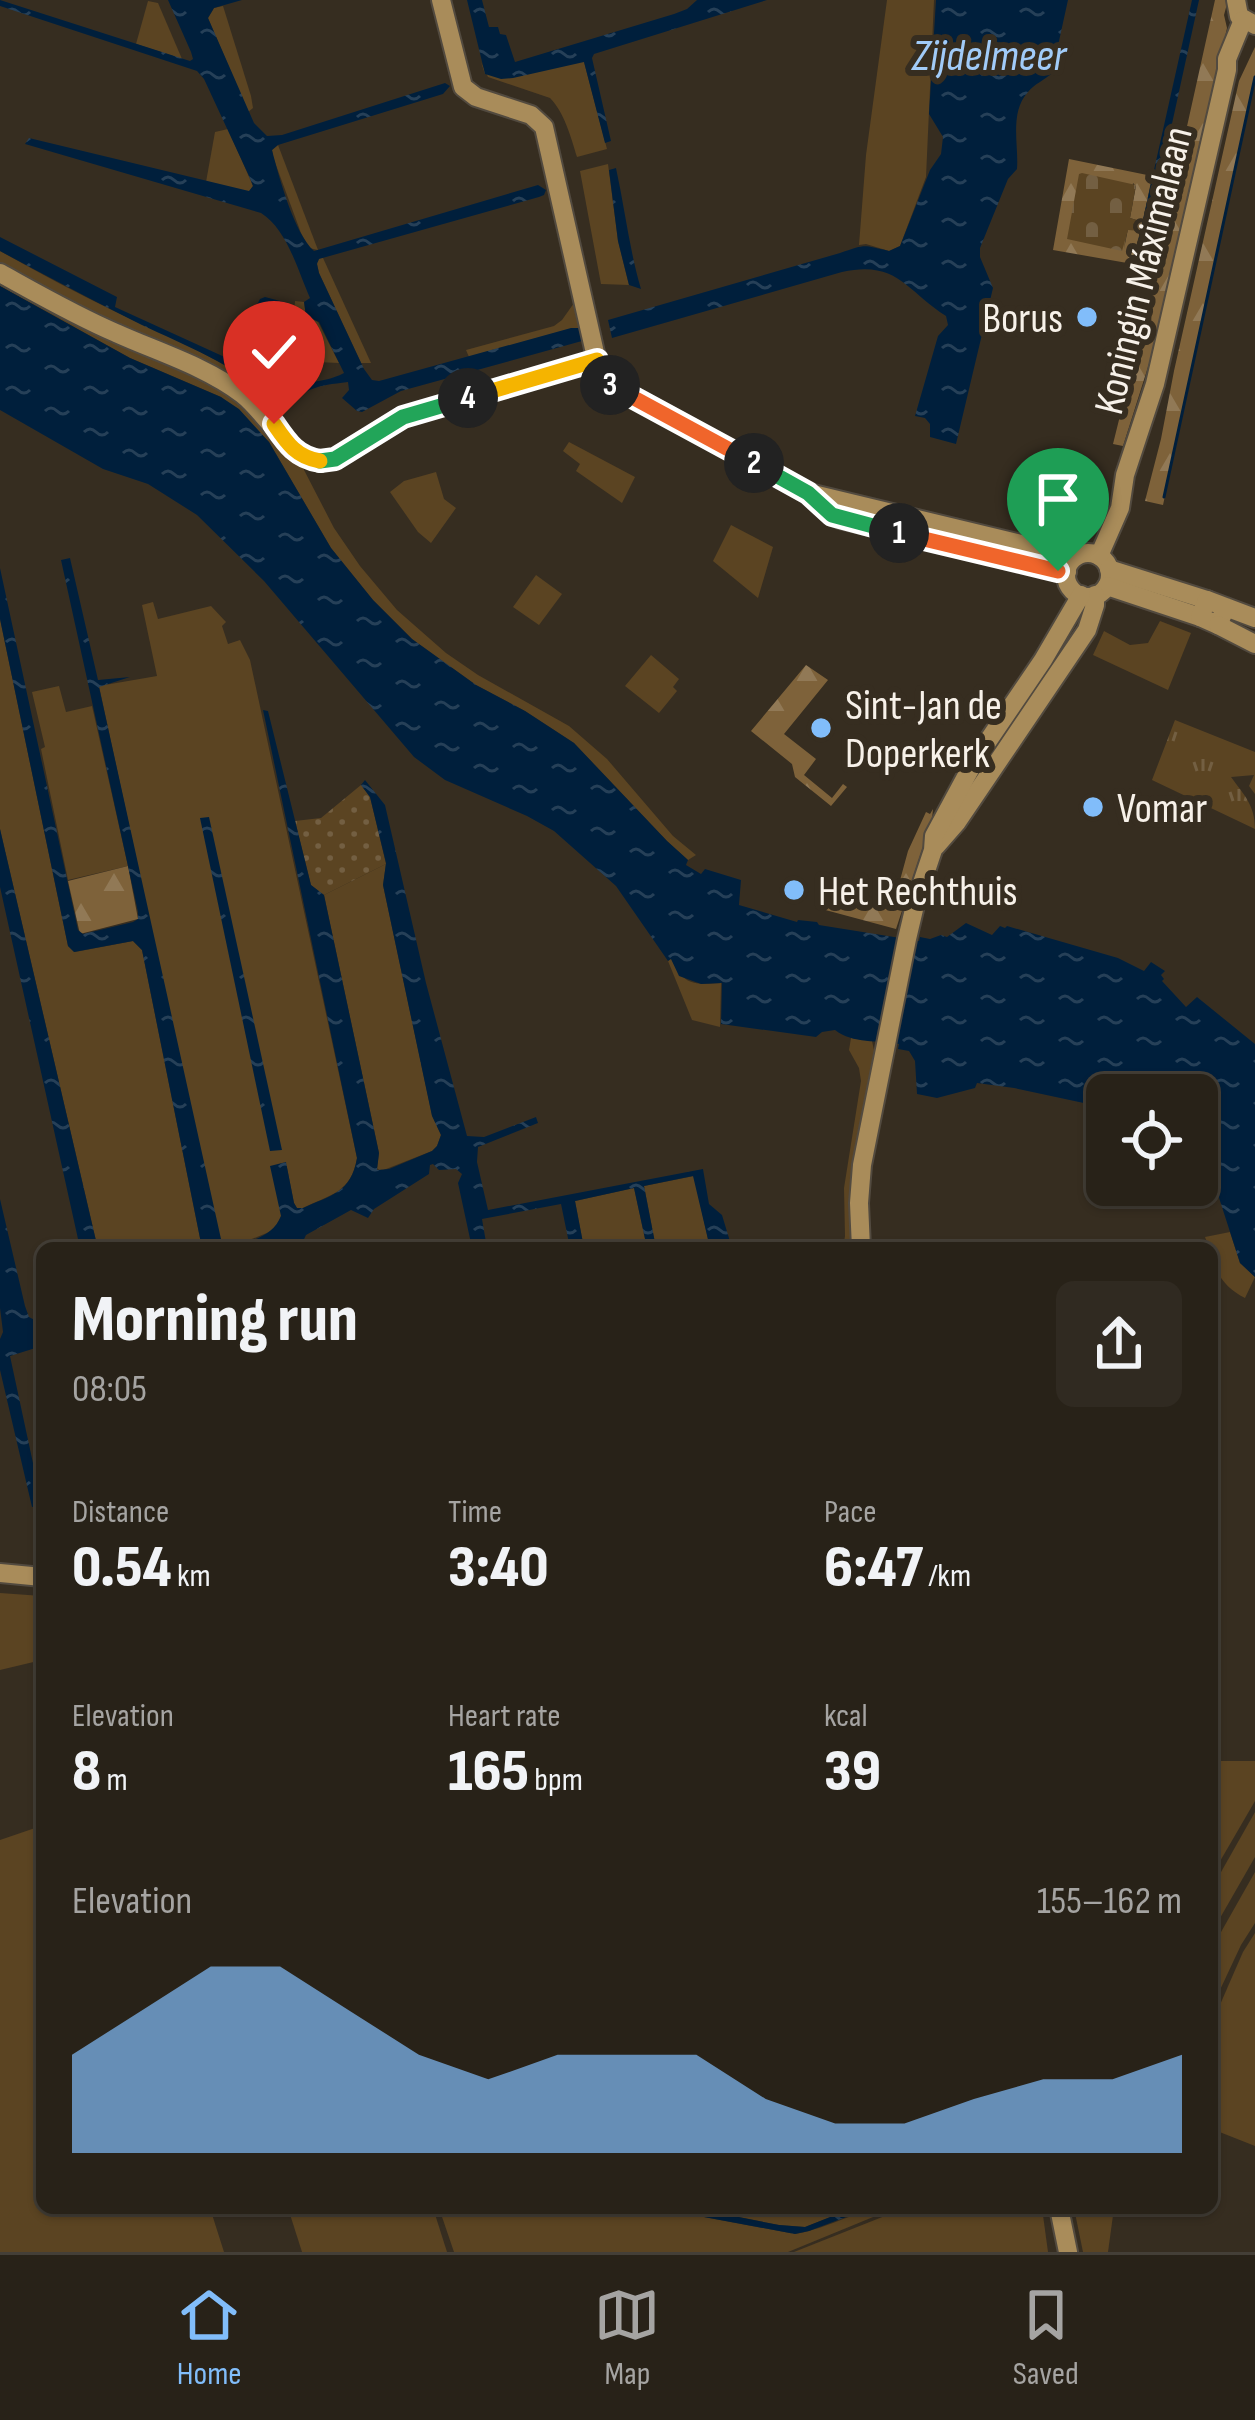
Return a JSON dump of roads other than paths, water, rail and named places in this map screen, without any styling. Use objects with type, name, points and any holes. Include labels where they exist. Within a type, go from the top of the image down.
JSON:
[{"type":"street","points":[[441,0],[464,87],[476,97],[531,115],[544,127],[597,360],[604,380],[613,387],[808,493],[832,515],[850,522],[1090,573],[1213,612],[1255,618]]},
{"type":"street","points":[[1236,0],[1237,11],[1250,23]]},
{"type":"street","name":"Koningin Máximalaan","points":[[861,1242],[862,1166],[907,939],[934,836],[975,760],[1050,649],[1090,573],[1109,502],[1123,486],[1155,384],[1227,59],[1250,23]]},
{"type":"street","points":[[0,273],[72,313],[225,382],[257,407],[306,459],[324,462],[403,417],[597,360]]},
{"type":"street","points":[[1213,612],[1255,644]]},
{"type":"street","points":[[0,1573],[36,1576]]},
{"type":"street","points":[[1061,2214],[1068,2252]]},
{"type":"water","points":[[0,0],[190,61],[191,52],[168,0],[242,0],[214,8],[208,18],[254,123],[267,136],[445,83],[450,86],[443,94],[272,150],[294,218],[314,251],[538,185],[546,190],[539,197],[319,259],[319,273],[364,369],[379,381],[571,328],[579,328],[582,341],[401,391],[362,412],[342,398],[349,390],[348,382],[312,389],[284,411],[229,367],[0,251],[0,237],[117,297],[115,307],[229,359],[260,299],[288,303],[288,312],[264,311],[240,360],[242,368],[284,400],[307,384],[344,373],[319,322],[306,316],[304,302],[310,298],[285,240],[261,213],[25,144],[29,138],[249,191],[253,186],[249,176],[197,71],[0,6]]},
{"type":"water","points":[[467,0],[482,0],[489,27],[498,27],[506,35],[515,62],[674,14],[697,0],[767,0],[594,54],[611,141],[605,143],[584,62],[513,78],[485,74]]},
{"type":"water","name":"Zijdelmeer","points":[[936,0],[1068,0],[1052,73],[1022,100],[1016,129],[1017,169],[1008,179],[980,248],[993,288],[956,444],[930,437],[930,424],[915,416],[938,336],[948,325],[946,316],[889,274],[861,269],[842,272],[612,338],[608,320],[855,248],[889,251],[900,246],[941,154],[943,137],[929,114]]},
{"type":"water","name":"Zijdelmeer","points":[[1192,0],[1199,0],[1141,266],[1133,264]]},
{"type":"water","points":[[616,168],[641,289],[629,285],[618,241],[609,170]]},
{"type":"water","points":[[0,286],[130,358],[239,409],[269,442],[331,548],[412,639],[476,685],[574,743],[688,860],[686,865],[701,874],[705,869],[741,880],[739,905],[797,922],[919,941],[920,937],[947,937],[966,923],[992,935],[1000,926],[1007,926],[1118,958],[1144,971],[1151,962],[1165,971],[1162,981],[1186,1007],[1197,997],[1255,1044],[1255,1277],[1240,1263],[1218,1195],[1218,1074],[1086,1074],[1086,1103],[977,1083],[975,1088],[937,1098],[917,1094],[915,1061],[909,1051],[898,1049],[899,1044],[858,1040],[835,1030],[816,1037],[721,1024],[722,983],[701,984],[679,976],[616,886],[554,831],[445,780],[414,757],[264,581],[197,515],[148,484],[103,469],[0,410]]},
{"type":"water","points":[[70,558],[98,680],[130,677],[99,687],[222,1242],[201,1242],[142,950],[133,941],[74,952],[68,946],[0,619],[0,568],[78,930],[83,934],[133,922],[138,912],[61,560]]},
{"type":"water","points":[[263,710],[268,711],[311,885],[324,895],[379,1153],[377,1170],[432,1151],[441,1135],[432,1116],[383,885],[386,863],[370,797],[361,785],[365,780],[385,805],[467,1136],[484,1137],[536,1117],[538,1123],[478,1147],[488,1210],[703,1169],[709,1204],[722,1215],[730,1242],[709,1242],[693,1176],[644,1186],[655,1242],[646,1242],[634,1188],[575,1201],[583,1242],[569,1242],[561,1204],[482,1219],[486,1242],[471,1242],[458,1183],[462,1174],[456,1169],[439,1170],[433,1164],[429,1174],[374,1209],[368,1218],[351,1210],[306,1235],[303,1242],[248,1242],[266,1234],[281,1216],[270,1166],[286,1162],[294,1203],[303,1208],[345,1186],[357,1158]]},
{"type":"water","points":[[209,817],[282,1150],[270,1151],[200,818]]},
{"type":"water","points":[[0,829],[96,1242],[79,1242],[0,887]]},
{"type":"water","points":[[0,1199],[25,1306],[36,1321],[36,1348],[10,1356],[36,1477],[36,1506],[32,1507],[0,1370]]},
{"type":"water","points":[[688,2214],[723,2214],[805,2227],[838,2214],[854,2214],[795,2234]]},
{"type":"waterway","points":[[1164,497],[1255,77]]},
{"type":"place","name":"Borus","points":[[1087,317]]},
{"type":"place","name":"Sint-Jan de Doperkerk","points":[[821,728]]},
{"type":"place","name":"Vomar","points":[[1093,807]]},
{"type":"place","name":"Het Rechthuis","points":[[794,890]]}]
